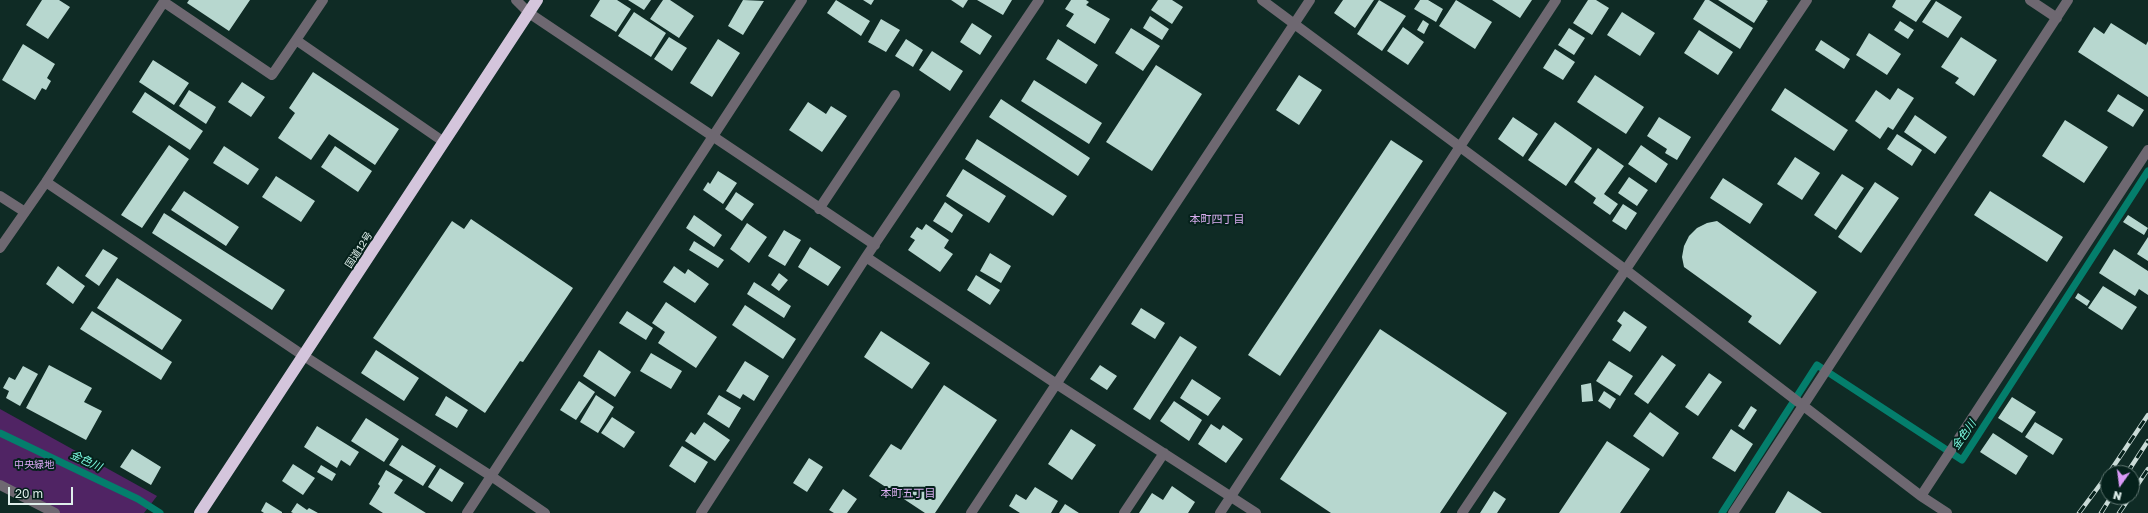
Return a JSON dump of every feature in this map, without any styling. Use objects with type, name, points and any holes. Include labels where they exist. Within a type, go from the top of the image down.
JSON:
[{"type":"highway","name":"国道12号","points":[[200,513],[537,0]]},
{"type":"street","points":[[0,248],[46,182],[164,1],[272,75],[324,0]]},
{"type":"street","points":[[516,0],[528,13],[875,245]]},
{"type":"street","points":[[467,513],[802,0]]},
{"type":"street","points":[[701,513],[866,257],[1039,0]]},
{"type":"street","points":[[1262,0],[1626,270],[1921,496],[1947,513]]},
{"type":"street","points":[[971,513],[1055,383],[1310,0]]},
{"type":"street","points":[[1220,513],[1556,0]]},
{"type":"street","points":[[1462,513],[1807,0]]},
{"type":"street","points":[[2030,0],[2057,18]]},
{"type":"street","points":[[1733,513],[1802,405],[2068,0]]},
{"type":"street","points":[[296,40],[444,142]]},
{"type":"street","points":[[819,208],[895,95]]},
{"type":"street","points":[[1921,496],[2148,150]]},
{"type":"street","points":[[46,182],[304,356],[492,476],[545,513]]},
{"type":"street","points":[[0,196],[25,212]]},
{"type":"street","points":[[866,257],[1055,383],[1256,513]]},
{"type":"street","points":[[1124,513],[1164,453]]},
{"type":"street","points":[[0,485],[55,513]]},
{"type":"green space","name":"中央緑地","points":[[0,409],[157,496],[144,513],[55,513],[0,485]]},
{"type":"building","points":[[42,0],[59,0],[70,7],[48,39],[26,25]]},
{"type":"building","points":[[189,0],[250,0],[229,31],[187,3]]},
{"type":"building","points":[[600,0],[617,0],[631,9],[616,32],[590,16]]},
{"type":"building","points":[[628,0],[651,0],[644,10]]},
{"type":"building","points":[[663,0],[670,0],[694,16],[679,38],[650,19]]},
{"type":"building","points":[[743,0],[764,1],[743,35],[728,26]]},
{"type":"building","points":[[836,0],[870,21],[861,36],[827,13]]},
{"type":"building","points":[[863,0],[874,0],[871,5]]},
{"type":"building","points":[[951,0],[968,0],[963,8]]},
{"type":"building","points":[[977,0],[1012,0],[1003,15]]},
{"type":"building","points":[[1071,0],[1086,0],[1089,2],[1086,5],[1110,19],[1095,44],[1066,26],[1074,14],[1065,9]]},
{"type":"building","points":[[1158,0],[1172,0],[1183,7],[1172,24],[1151,10]]},
{"type":"building","points":[[1343,0],[1374,0],[1355,28],[1334,13]]},
{"type":"building","points":[[1379,0],[1406,16],[1382,51],[1357,34]]},
{"type":"building","points":[[1420,0],[1428,0],[1443,9],[1436,22],[1414,9]]},
{"type":"building","points":[[1456,0],[1492,22],[1475,49],[1439,26]]},
{"type":"building","points":[[1492,0],[1532,0],[1520,18]]},
{"type":"building","points":[[1588,0],[1596,0],[1609,8],[1592,35],[1573,23]]},
{"type":"building","points":[[1705,0],[1709,0],[1753,28],[1740,49],[1693,19]]},
{"type":"building","points":[[1718,0],[1766,0],[1768,1],[1754,23]]},
{"type":"building","points":[[1896,0],[1931,0],[1916,22],[1892,7]]},
{"type":"building","points":[[1936,1],[1962,17],[1948,38],[1922,22]]},
{"type":"building","points":[[634,12],[666,33],[651,57],[618,36]]},
{"type":"building","points":[[1622,12],[1655,33],[1640,56],[1607,35]]},
{"type":"building","points":[[1150,16],[1169,29],[1162,40],[1143,28]]},
{"type":"building","points":[[881,19],[900,30],[886,52],[868,42]]},
{"type":"building","points":[[1423,20],[1429,24],[1424,34],[1417,30]]},
{"type":"building","points":[[1900,21],[1914,30],[1908,39],[1894,30]]},
{"type":"building","points":[[972,23],[992,36],[980,55],[960,42]]},
{"type":"building","points":[[2111,23],[2146,45],[2148,41],[2148,97],[2078,52],[2094,27],[2104,34]]},
{"type":"building","points":[[1403,27],[1424,42],[1408,65],[1387,51]]},
{"type":"building","points":[[1131,28],[1160,46],[1143,71],[1115,53]]},
{"type":"building","points":[[1569,28],[1585,38],[1574,55],[1558,45]]},
{"type":"building","points":[[1699,30],[1733,52],[1718,75],[1684,53]]},
{"type":"building","points":[[1869,33],[1901,54],[1887,75],[1856,55]]},
{"type":"building","points":[[669,37],[687,48],[672,71],[654,59]]},
{"type":"building","points":[[1961,37],[1997,60],[1974,96],[1955,83],[1959,78],[1941,67]]},
{"type":"building","points":[[718,39],[740,53],[712,97],[690,83]]},
{"type":"building","points":[[906,39],[923,50],[913,67],[895,56]]},
{"type":"building","points":[[1058,39],[1098,65],[1086,84],[1046,59]]},
{"type":"building","points":[[1821,40],[1850,59],[1844,69],[1815,50]]},
{"type":"building","points":[[23,44],[55,64],[47,78],[51,81],[46,90],[42,88],[35,100],[2,80]]},
{"type":"building","points":[[1555,49],[1575,62],[1563,80],[1543,68]]},
{"type":"building","points":[[932,51],[963,71],[950,91],[919,70]]},
{"type":"building","points":[[153,60],[189,83],[174,105],[139,82]]},
{"type":"building","points":[[1156,65],[1202,94],[1152,171],[1106,142]]},
{"type":"building","points":[[313,72],[399,129],[375,165],[329,134],[311,160],[278,138],[295,113],[289,108]]},
{"type":"building","points":[[1299,75],[1322,90],[1299,125],[1276,110]]},
{"type":"building","points":[[1595,75],[1644,107],[1626,134],[1577,102]]},
{"type":"building","points":[[1034,80],[1102,123],[1089,144],[1021,101]]},
{"type":"building","points":[[242,82],[265,97],[251,117],[228,102]]},
{"type":"building","points":[[1785,88],[1848,130],[1834,151],[1771,110]]},
{"type":"building","points":[[1898,88],[1914,98],[1893,130],[1888,127],[1880,139],[1855,121],[1876,90],[1890,100]]},
{"type":"building","points":[[189,90],[216,107],[206,124],[179,106]]},
{"type":"building","points":[[145,92],[203,131],[190,150],[132,112]]},
{"type":"building","points":[[2118,94],[2144,110],[2133,127],[2107,111]]},
{"type":"building","points":[[1001,99],[1090,158],[1078,176],[989,117]]},
{"type":"building","points":[[808,102],[826,114],[831,106],[847,116],[822,152],[789,130]]},
{"type":"building","points":[[1915,115],[1947,137],[1935,154],[1904,132]]},
{"type":"building","points":[[1513,117],[1538,134],[1523,157],[1498,139]]},
{"type":"building","points":[[1659,117],[1691,137],[1677,160],[1665,153],[1667,149],[1647,136]]},
{"type":"building","points":[[2065,120],[2108,147],[2084,183],[2042,156]]},
{"type":"building","points":[[1555,122],[1592,148],[1566,186],[1528,160]]},
{"type":"building","points":[[1897,134],[1922,150],[1912,166],[1887,149]]},
{"type":"building","points":[[977,139],[1067,196],[1053,216],[965,159]]},
{"type":"building","points":[[1391,140],[1423,161],[1280,376],[1248,355]]},
{"type":"building","points":[[169,145],[189,159],[142,228],[121,215]]},
{"type":"building","points":[[1641,145],[1668,164],[1656,183],[1628,164]]},
{"type":"building","points":[[224,146],[259,169],[248,185],[213,163]]},
{"type":"building","points":[[335,146],[372,171],[358,192],[321,167]]},
{"type":"building","points":[[1598,148],[1624,166],[1604,194],[1618,204],[1610,215],[1593,203],[1596,198],[1574,182]]},
{"type":"building","points":[[1795,157],[1820,173],[1802,200],[1777,184]]},
{"type":"building","points":[[963,169],[1006,196],[989,223],[946,196]]},
{"type":"building","points":[[718,171],[737,183],[723,204],[703,190],[708,182],[710,184]]},
{"type":"building","points":[[1842,174],[1864,188],[1836,230],[1814,215]]},
{"type":"building","points":[[276,176],[315,201],[301,222],[262,197]]},
{"type":"building","points":[[1629,177],[1648,190],[1637,206],[1618,193]]},
{"type":"building","points":[[1723,178],[1763,204],[1750,224],[1710,198]]},
{"type":"building","points":[[1875,182],[1899,198],[1861,253],[1838,237]]},
{"type":"building","points":[[184,191],[239,227],[226,246],[171,210]]},
{"type":"building","points":[[1990,191],[2063,237],[2047,262],[1974,215]]},
{"type":"building","points":[[736,192],[754,204],[742,221],[725,209]]},
{"type":"building","points":[[945,202],[963,215],[952,233],[933,221]]},
{"type":"building","points":[[1623,204],[1637,213],[1626,230],[1612,221]]},
{"type":"building","points":[[164,213],[285,290],[272,310],[152,233]]},
{"type":"building","points":[[694,215],[722,235],[714,247],[686,228]]},
{"type":"building","points":[[2128,215],[2148,228],[2144,235],[2123,222]]},
{"type":"building","points":[[471,219],[573,288],[523,362],[520,361],[485,413],[373,338],[452,221],[464,229]]},
{"type":"building","points":[[1717,221],[1817,292],[1780,345],[1748,322],[1752,316],[1684,267],[1682,257],[1684,246],[1689,236],[1697,228],[1707,223]]},
{"type":"building","points":[[747,223],[767,237],[749,263],[730,249]]},
{"type":"building","points":[[926,224],[949,240],[944,248],[953,254],[940,272],[908,250],[915,240],[910,237],[917,227],[922,230]]},
{"type":"building","points":[[784,230],[801,240],[785,266],[768,256]]},
{"type":"building","points":[[2148,237],[2148,261],[2137,254]]},
{"type":"building","points":[[694,241],[724,260],[718,268],[689,250]]},
{"type":"building","points":[[810,247],[841,267],[828,286],[798,267]]},
{"type":"building","points":[[103,249],[118,258],[99,286],[85,276]]},
{"type":"building","points":[[2114,249],[2148,271],[2148,295],[2139,289],[2135,296],[2099,273]]},
{"type":"building","points":[[990,253],[1011,266],[1001,283],[980,271]]},
{"type":"building","points":[[58,266],[85,286],[73,304],[46,284]]},
{"type":"building","points":[[674,266],[685,274],[688,269],[709,284],[695,303],[663,282]]},
{"type":"building","points":[[779,273],[788,280],[779,291],[771,285]]},
{"type":"building","points":[[976,275],[1000,290],[990,305],[967,290]]},
{"type":"building","points":[[117,278],[182,320],[162,350],[97,308]]},
{"type":"building","points":[[754,282],[791,306],[784,318],[747,294]]},
{"type":"building","points":[[2103,286],[2137,307],[2122,330],[2088,308]]},
{"type":"building","points":[[2078,293],[2090,301],[2087,306],[2075,298]]},
{"type":"building","points":[[666,302],[717,337],[696,368],[658,343],[665,332],[652,323]]},
{"type":"building","points":[[745,305],[796,339],[783,359],[732,325]]},
{"type":"building","points":[[1141,308],[1165,323],[1155,339],[1131,324]]},
{"type":"building","points":[[92,311],[172,362],[161,380],[80,329]]},
{"type":"building","points":[[627,311],[653,328],[646,340],[619,323]]},
{"type":"building","points":[[1624,311],[1647,327],[1630,352],[1612,340],[1622,325],[1617,321]]},
{"type":"building","points":[[1380,329],[1507,413],[1440,513],[1331,513],[1280,479]]},
{"type":"building","points":[[881,331],[930,363],[912,389],[864,357]]},
{"type":"building","points":[[1180,336],[1197,347],[1150,420],[1133,409]]},
{"type":"building","points":[[376,350],[419,378],[404,401],[361,373]]},
{"type":"building","points":[[599,350],[631,372],[615,397],[583,376]]},
{"type":"building","points":[[651,353],[682,371],[671,389],[640,371]]},
{"type":"building","points":[[1662,355],[1676,365],[1648,404],[1634,394]]},
{"type":"building","points":[[745,361],[769,376],[754,401],[743,394],[740,399],[726,391]]},
{"type":"building","points":[[1609,361],[1633,376],[1620,396],[1596,381]]},
{"type":"building","points":[[49,365],[92,388],[84,402],[102,411],[86,440],[26,408]]},
{"type":"building","points":[[1100,365],[1117,376],[1107,390],[1090,379]]},
{"type":"building","points":[[23,366],[38,374],[20,406],[6,398],[9,391],[3,388],[9,377],[15,380]]},
{"type":"building","points":[[1709,373],[1722,382],[1698,416],[1685,407]]},
{"type":"building","points":[[1192,379],[1221,398],[1208,416],[1180,398]]},
{"type":"building","points":[[579,381],[595,392],[576,420],[560,410]]},
{"type":"building","points":[[1591,383],[1593,401],[1582,402],[1581,385]]},
{"type":"building","points":[[944,385],[997,420],[935,513],[925,513],[869,476],[891,444],[901,450]]},
{"type":"building","points":[[1604,391],[1616,399],[1610,409],[1598,401]]},
{"type":"building","points":[[596,395],[614,407],[598,433],[580,422]]},
{"type":"building","points":[[719,395],[741,408],[729,428],[707,414]]},
{"type":"building","points":[[446,396],[468,410],[457,428],[435,415]]},
{"type":"building","points":[[2012,397],[2036,412],[2022,433],[1998,418]]},
{"type":"building","points":[[1174,401],[1202,420],[1189,441],[1160,421]]},
{"type":"building","points":[[1751,406],[1757,410],[1744,430],[1738,426]]},
{"type":"building","points":[[1650,412],[1679,433],[1663,457],[1633,436]]},
{"type":"building","points":[[612,417],[635,432],[624,448],[601,433]]},
{"type":"building","points":[[366,418],[399,439],[384,462],[351,441]]},
{"type":"building","points":[[704,422],[730,440],[715,461],[685,441],[691,432],[695,435]]},
{"type":"building","points":[[2035,422],[2063,439],[2053,455],[2025,437]]},
{"type":"building","points":[[1211,424],[1220,430],[1223,425],[1243,439],[1226,463],[1198,444]]},
{"type":"building","points":[[317,426],[359,452],[350,466],[341,460],[337,468],[304,447]]},
{"type":"building","points":[[1071,429],[1096,445],[1072,480],[1048,464]]},
{"type":"building","points":[[1731,429],[1753,444],[1735,472],[1712,458]]},
{"type":"building","points":[[1993,433],[2028,456],[2016,475],[1980,452]]},
{"type":"building","points":[[1607,441],[1650,469],[1620,513],[1559,513]]},
{"type":"building","points":[[402,445],[436,466],[423,486],[389,465]]},
{"type":"building","points":[[682,446],[708,462],[695,483],[669,466]]},
{"type":"building","points":[[132,449],[161,467],[151,485],[120,467]]},
{"type":"building","points":[[809,458],[823,467],[807,492],[793,483]]},
{"type":"building","points":[[293,464],[315,478],[303,495],[282,481]]},
{"type":"building","points":[[321,465],[336,474],[332,481],[317,472]]},
{"type":"building","points":[[440,468],[464,483],[452,502],[428,487]]},
{"type":"building","points":[[386,470],[403,480],[394,493],[426,513],[383,513],[369,504],[380,486],[378,484]]},
{"type":"building","points":[[1172,486],[1195,502],[1188,513],[1139,513],[1152,493],[1163,500]]},
{"type":"building","points":[[1035,487],[1058,501],[1051,513],[1020,513],[1009,506],[1016,494],[1026,500]]},
{"type":"building","points":[[843,489],[857,499],[847,513],[834,513],[829,510]]},
{"type":"building","points":[[1494,491],[1506,499],[1497,513],[1480,513]]},
{"type":"building","points":[[1788,491],[1822,513],[1775,513]]},
{"type":"building","points":[[266,502],[282,513],[264,513],[261,511]]},
{"type":"building","points":[[297,503],[307,510],[309,508],[318,513],[291,512]]},
{"type":"building","points":[[1065,504],[1079,513],[1059,513]]},
{"type":"waterway","name":"金色川","points":[[1722,513],[1817,365],[1962,460],[2148,171]]},
{"type":"waterway","name":"金色川","points":[[0,433],[138,499],[160,513]]},
{"type":"railway","points":[[2114,465],[2148,415]]},
{"type":"railway","points":[[2132,465],[2148,441]]},
{"type":"railway","points":[[2140,481],[2148,469]]},
{"type":"railway","points":[[2079,513],[2100,485]]},
{"type":"railway","points":[[2101,513],[2106,505]]},
{"type":"railway","points":[[2119,513],[2124,505]]},
{"type":"district","name":"本町四丁目","points":[[1217,220]]},
{"type":"district","name":"本町五丁目","points":[[908,494]]}]
